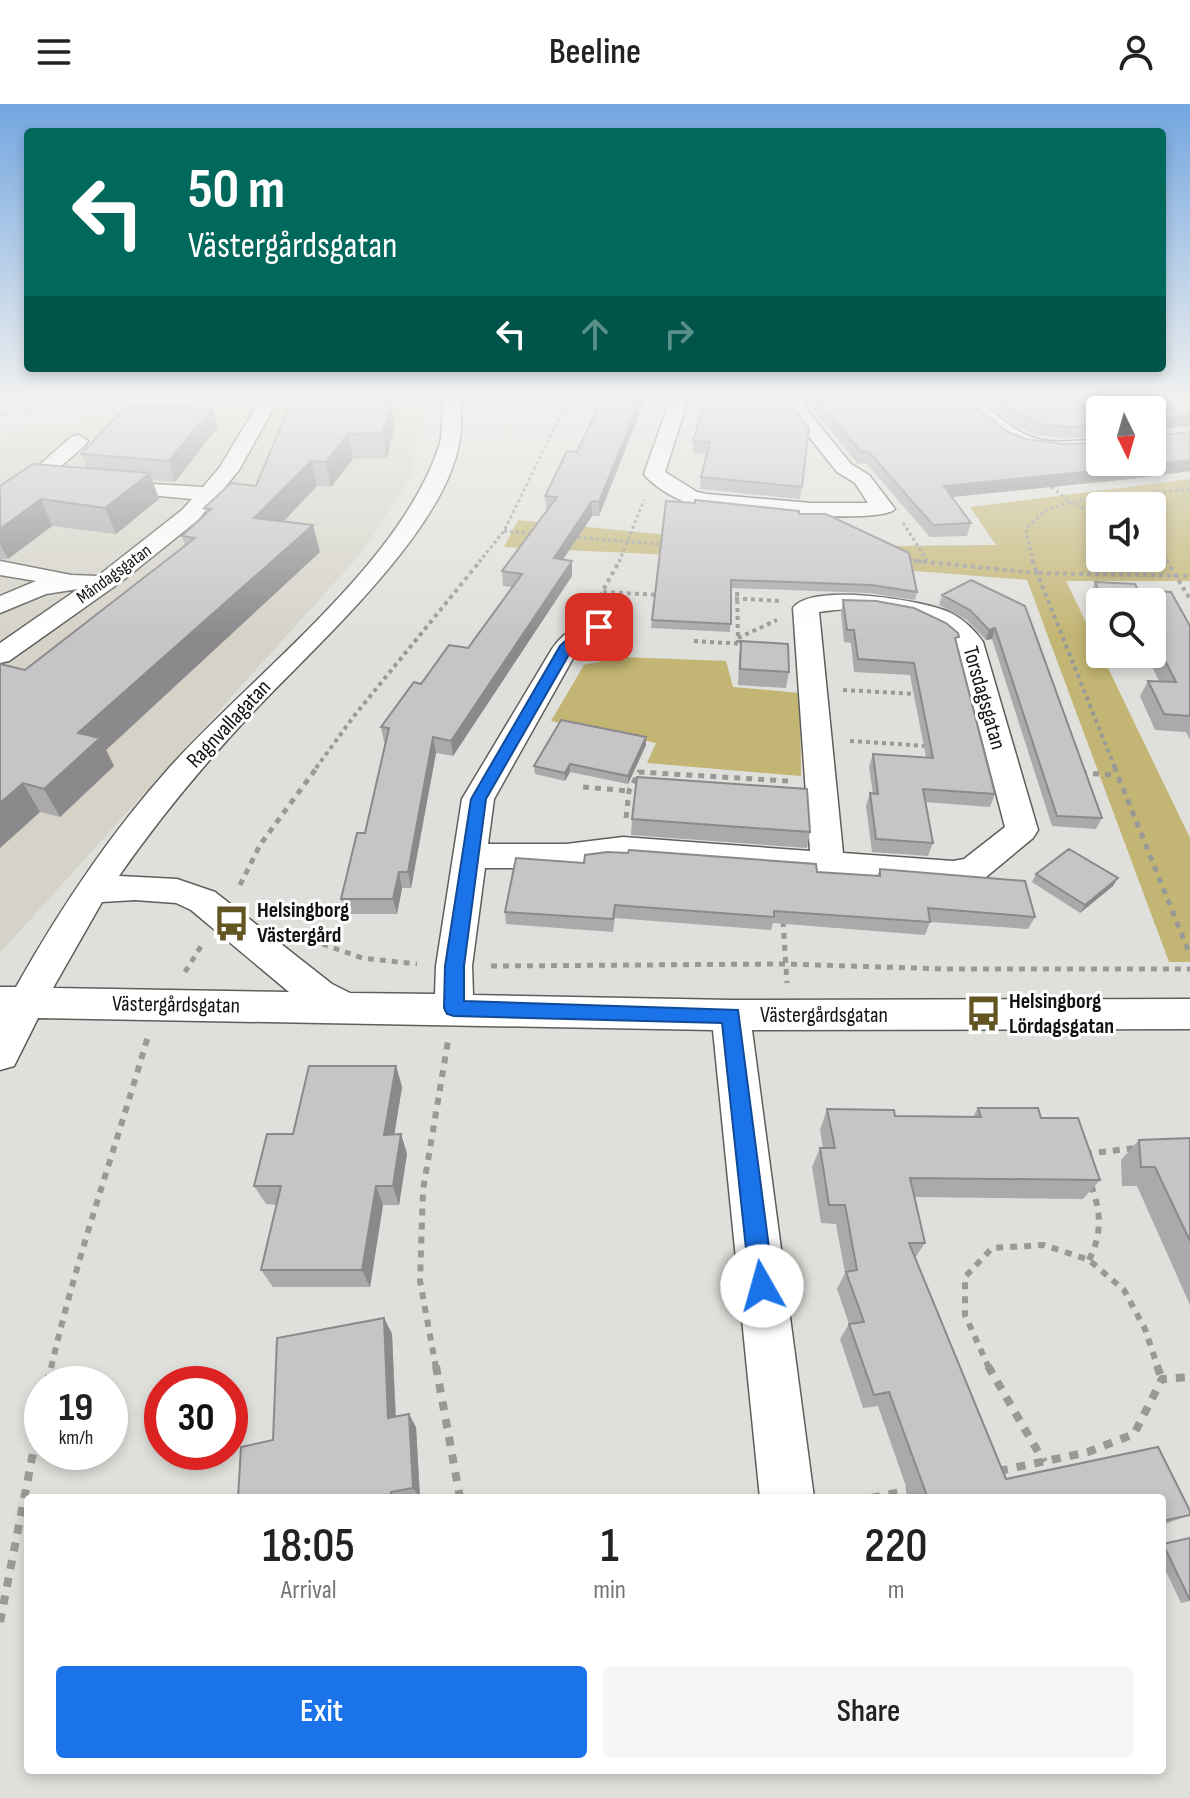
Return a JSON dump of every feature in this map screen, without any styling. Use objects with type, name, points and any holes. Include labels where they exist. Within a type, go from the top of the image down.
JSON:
[{"type":"street","points":[[13,485],[24,479]]},
{"type":"street","points":[[36,479],[211,494]]},
{"type":"street","name":"Måndagsgatan","points":[[0,655],[157,543],[211,494],[222,479]]},
{"type":"street","name":"Ragnvallagatan","points":[[0,1054],[13,1002],[120,849],[168,790],[387,555],[417,514],[434,479]]},
{"type":"street","points":[[661,479],[691,497],[707,500],[811,510],[884,509]]},
{"type":"street","points":[[862,479],[884,509]]},
{"type":"street","points":[[0,568],[101,584]]},
{"type":"street","points":[[0,606],[46,585],[74,580]]},
{"type":"street","points":[[818,603],[806,608],[828,864]]},
{"type":"street","name":"Torsdagsgatan","points":[[470,856],[566,856],[623,848],[953,873],[974,869],[1022,830],[970,642],[962,630],[928,612],[909,608],[818,603]]},
{"type":"street","points":[[454,1008],[454,966],[478,799],[565,649],[578,637],[599,627]]},
{"type":"street","points":[[93,890],[174,889],[189,893],[319,995],[343,1007]]},
{"type":"street","name":"Västergårdsgatan","points":[[13,1002],[731,1015],[1190,1014]]},
{"type":"street","points":[[731,1015],[787,1494]]},
{"type":"path","points":[[1044,479],[1070,502],[1086,509]]},
{"type":"path","points":[[599,627],[595,604],[645,496],[666,483]]},
{"type":"path","points":[[1190,489],[1070,502],[1046,510],[1026,529],[1029,553],[1190,955]]},
{"type":"path","points":[[884,509],[898,513],[928,563]]},
{"type":"path","points":[[504,531],[534,534]]},
{"type":"path","points":[[565,537],[670,546]]},
{"type":"path","points":[[899,559],[1037,573],[1190,576]]},
{"type":"path","points":[[1166,563],[1190,599]]},
{"type":"path","points":[[737,575],[738,643]]},
{"type":"path","points":[[603,592],[665,595]]},
{"type":"path","points":[[722,598],[818,603]]},
{"type":"path","points":[[694,641],[748,644]]},
{"type":"path","points":[[813,688],[923,694]]},
{"type":"path","points":[[817,738],[939,747]]},
{"type":"path","points":[[623,848],[629,791],[639,772],[821,783]]},
{"type":"path","points":[[1069,773],[1116,775]]},
{"type":"path","points":[[583,787],[629,791]]},
{"type":"path","points":[[780,861],[785,964]]},
{"type":"path","points":[[51,1366],[69,1289],[115,1151],[151,1027],[238,884]]},
{"type":"path","points":[[454,1008],[423,1190],[420,1281],[459,1494]]},
{"type":"path","points":[[1089,1260],[1102,1238],[1100,1206],[1080,1156],[1143,1148]]},
{"type":"path","points":[[986,1474],[1044,1462],[1088,1452],[1134,1434],[1149,1410],[1162,1379],[1145,1329],[1124,1290],[1089,1260],[1044,1245],[992,1248],[965,1277],[965,1315],[996,1383],[1044,1462]]},
{"type":"path","points":[[1162,1379],[1190,1377]]},
{"type":"path","points":[[25,1494],[30,1470]]},
{"type":"path","points":[[890,1494],[914,1489]]},
{"type":"path","points":[[0,1622],[24,1499]]},
{"type":"shaded area","points":[[0,479],[410,479],[364,550],[0,953]]},
{"type":"shaded area","points":[[1190,479],[1190,581],[1066,581],[1086,622],[1086,668],[1108,668],[1190,838],[1190,962],[1169,962],[1027,580],[779,560],[504,547],[518,520],[786,547],[996,545],[970,507],[1086,492],[1086,572],[1166,572],[1166,492],[1088,492]]},
{"type":"shaded area","points":[[622,657],[726,661],[733,687],[800,693],[801,776],[647,763],[656,743],[551,721],[584,665]]},
{"type":"building","points":[[10,479],[142,479],[105,508],[41,499],[0,529],[0,486]]},
{"type":"building","points":[[259,479],[293,479],[254,518],[313,525],[78,733],[100,738],[44,789],[23,783],[0,803],[0,664],[25,670],[195,538],[182,536],[211,509],[204,508],[231,483],[256,486]]},
{"type":"building","points":[[553,479],[608,479],[599,502],[592,501],[554,558],[572,561],[451,741],[433,737],[408,872],[399,872],[393,899],[341,899],[357,833],[365,833],[389,728],[381,727],[414,682],[421,684],[449,645],[468,648],[522,574],[502,571],[557,497],[545,496]]},
{"type":"building","points":[[722,479],[803,479],[802,487]]},
{"type":"building","points":[[893,479],[1013,479],[944,486],[971,523],[933,525]]},
{"type":"building","points":[[695,500],[799,511],[799,514],[826,514],[909,553],[917,592],[871,585],[731,580],[731,624],[652,620],[666,501],[695,503]]},
{"type":"building","points":[[971,580],[1025,606],[1102,818],[1057,816],[995,628],[989,630],[970,610],[942,595]]},
{"type":"building","points":[[1095,582],[1135,584],[1137,588],[1098,588]]},
{"type":"building","points":[[1166,592],[1171,592],[1190,626],[1190,716],[1164,714],[1148,681],[1176,682],[1166,662]]},
{"type":"building","points":[[843,600],[876,601],[914,608],[946,623],[958,633],[959,637],[955,638],[995,794],[923,789],[933,843],[876,839],[870,793],[878,794],[873,754],[933,758],[914,663],[858,659],[854,630],[847,630]]},
{"type":"building","points":[[741,641],[788,644],[789,672],[740,669]]},
{"type":"building","points":[[561,720],[646,737],[628,776],[570,764],[565,773],[534,766]]},
{"type":"building","points":[[637,777],[807,789],[810,832],[632,819]]},
{"type":"building","points":[[1069,849],[1118,878],[1085,905],[1036,874]]},
{"type":"building","points":[[629,850],[816,864],[817,872],[880,876],[880,869],[1025,881],[1035,917],[928,908],[930,922],[774,911],[774,917],[615,905],[613,919],[505,912],[516,858],[584,863],[585,855],[628,853]]},
{"type":"building","points":[[309,1066],[396,1066],[384,1135],[401,1134],[393,1186],[376,1186],[362,1270],[261,1270],[281,1186],[254,1186],[267,1134],[293,1134]]},
{"type":"building","points":[[978,1108],[1038,1108],[1041,1118],[1078,1118],[1100,1180],[910,1178],[925,1243],[909,1243],[1006,1479],[1158,1447],[1190,1515],[1166,1520],[1166,1494],[926,1494],[889,1392],[874,1395],[849,1324],[864,1322],[846,1272],[857,1270],[845,1205],[829,1205],[820,1148],[835,1148],[827,1109],[894,1110],[895,1116],[981,1117]]},
{"type":"building","points":[[1190,1138],[1190,1241],[1155,1167],[1141,1167],[1139,1140]]},
{"type":"building","points":[[384,1318],[388,1418],[409,1414],[413,1488],[391,1494],[238,1494],[240,1470],[248,1470],[248,1445],[273,1440],[277,1338]]},
{"type":"building","points":[[1190,1538],[1190,1600],[1166,1550],[1166,1543]]},
{"type":"place","name":"Helsingborg Västergård","points":[[231,923]]},
{"type":"place","name":"Helsingborg Lördagsgatan","points":[[983,1014]]},
{"type":"route","points":[[599,627],[578,637],[565,649],[478,799],[454,966],[454,1008],[731,1015],[762,1286]]}]
